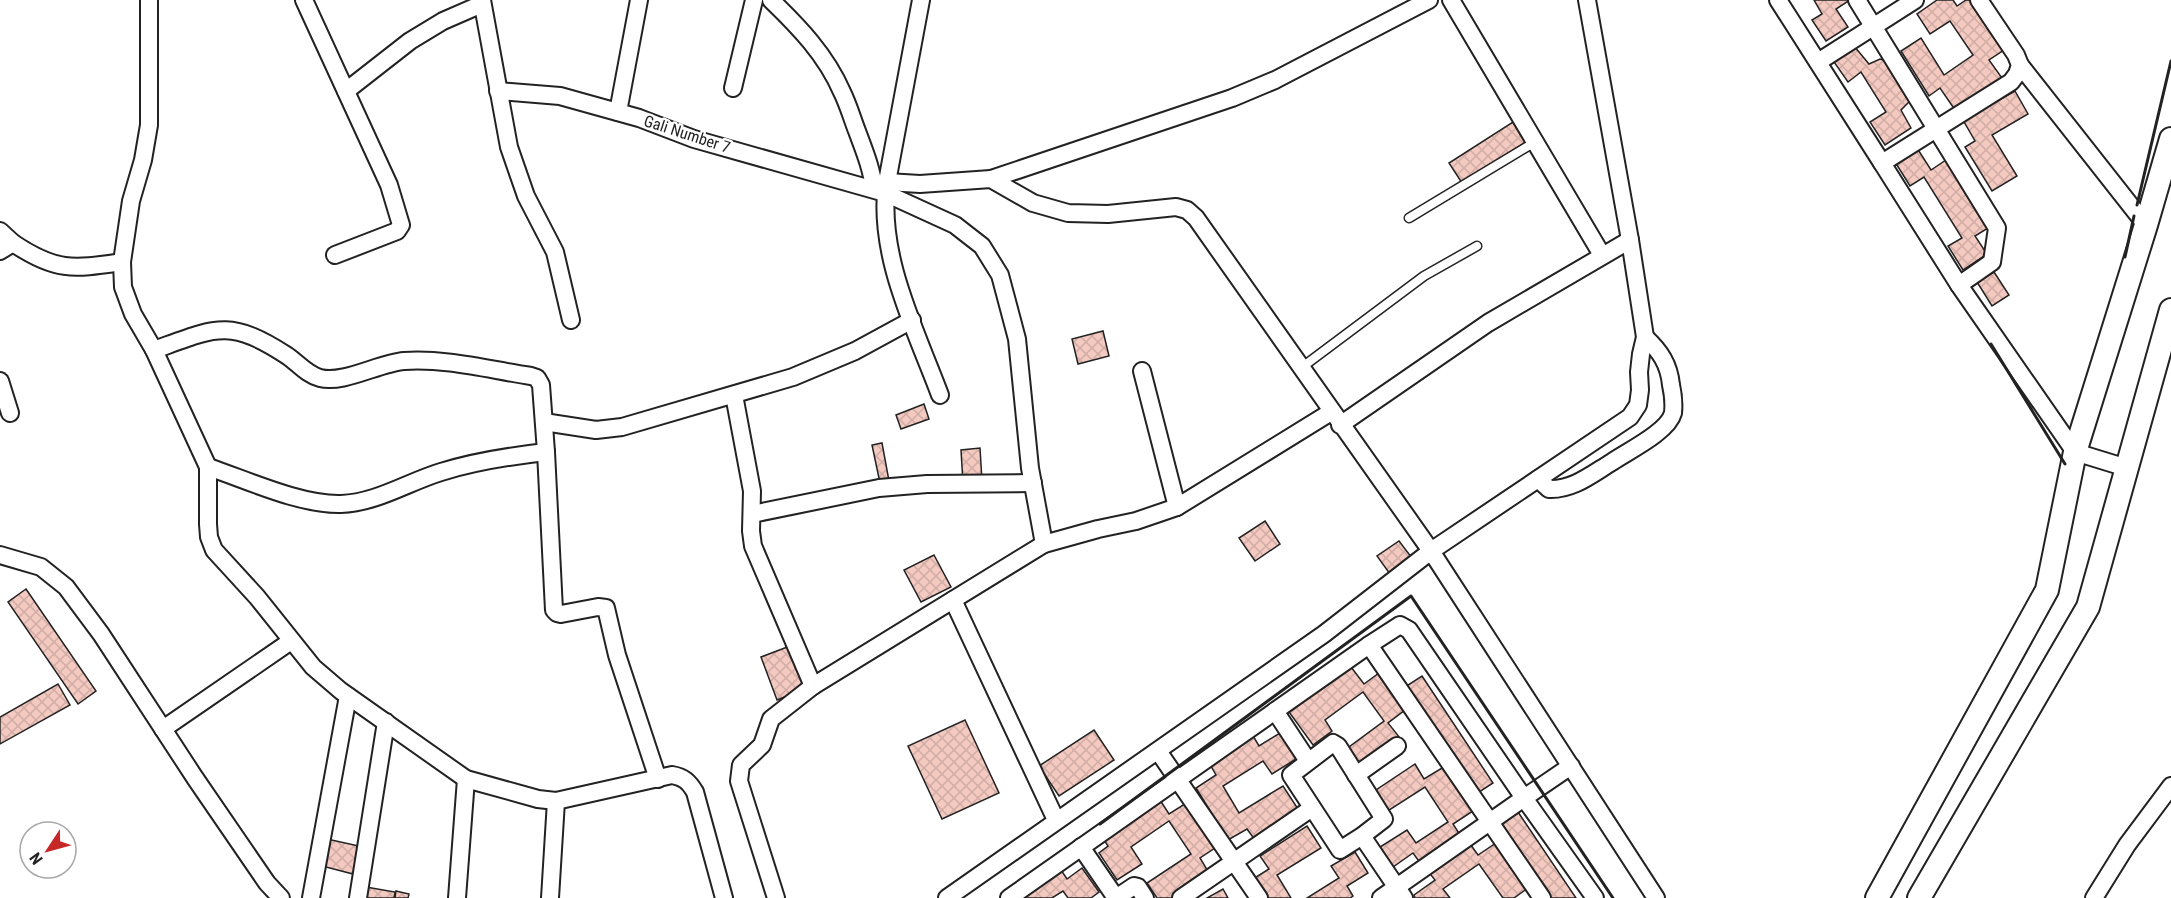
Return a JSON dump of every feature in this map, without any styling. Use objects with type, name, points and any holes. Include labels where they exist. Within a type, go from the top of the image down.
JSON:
[{"type":"street","points":[[149,0],[149,125],[131,201],[122,262],[123,287],[208,467],[208,524],[209,537],[214,550],[257,597],[313,667],[348,696],[466,778],[538,799],[556,801],[672,775],[681,777],[690,783],[724,898]]},
{"type":"street","points":[[304,0],[389,185],[401,225],[397,231],[334,255]]},
{"type":"street","points":[[618,112],[639,0]]},
{"type":"street","points":[[734,88],[754,0]]},
{"type":"street","points":[[771,0],[801,29],[823,58],[842,91],[873,178],[882,188],[955,225],[982,246],[1000,275],[1017,339],[1033,483],[1044,544]]},
{"type":"street","points":[[921,0],[882,188],[894,272],[940,395]]},
{"type":"street","points":[[882,188],[991,179],[1232,98],[1275,80],[1429,0]]},
{"type":"street","points":[[1451,0],[1602,255]]},
{"type":"street","points":[[947,898],[1324,634],[1431,552],[1630,417],[1638,405],[1641,354],[1645,337],[1587,0]]},
{"type":"street","points":[[1778,0],[1959,285],[2075,452],[2127,468]]},
{"type":"street","points":[[1857,0],[1997,228],[1992,262],[1959,285]]},
{"type":"street","points":[[1818,62],[1915,0]]},
{"type":"street","points":[[1979,0],[2016,55],[2020,65],[2146,225]]},
{"type":"street","points":[[346,92],[410,41],[443,21],[482,2],[510,147],[526,196],[555,252],[571,320]]},
{"type":"street","points":[[1882,163],[2011,82],[2020,65]]},
{"type":"street","name":"Gali Number 7","points":[[498,91],[560,96],[618,112],[694,139],[882,188]]},
{"type":"street","points":[[1877,898],[2047,590],[2075,452],[2171,140]]},
{"type":"street","points":[[991,179],[1033,203],[1068,213],[1108,214],[1176,207],[1187,210],[1196,218],[1431,552],[1656,898]]},
{"type":"street","points":[[0,231],[7,247],[52,265],[82,268],[122,262]]},
{"type":"street","points":[[776,898],[738,773],[741,765],[762,745],[771,719],[813,686],[1044,544],[1136,521],[1177,507],[1336,418],[1488,323],[1630,240]]},
{"type":"street","points":[[1919,898],[2088,607],[2171,310]]},
{"type":"street","points":[[544,422],[596,430],[622,427],[793,377],[855,351],[912,320]]},
{"type":"street","points":[[154,350],[199,334],[221,330],[239,331],[264,341],[296,362],[309,374],[320,378],[340,378],[402,361],[421,360],[537,378],[541,386],[544,422],[554,610],[561,614],[598,607],[606,608],[617,655],[658,779]]},
{"type":"street","points":[[1538,479],[1543,486],[1549,489],[1574,485],[1664,427],[1672,415],[1673,398],[1670,377],[1666,362],[1656,347],[1645,337]]},
{"type":"street","points":[[1142,371],[1177,507]]},
{"type":"street","points":[[0,381],[10,413]]},
{"type":"street","points":[[734,395],[752,491],[751,531],[758,560],[813,686]]},
{"type":"street","points":[[208,467],[308,501],[341,504],[388,493],[466,464],[546,452]]},
{"type":"street","points":[[752,514],[879,488],[927,484],[1033,483]]},
{"type":"street","points":[[0,555],[41,567],[66,587],[101,634],[267,884],[281,898]]},
{"type":"street","points":[[953,600],[1056,820]]},
{"type":"street","points":[[1009,898],[1400,625],[1405,627],[1594,898]]},
{"type":"street","points":[[163,729],[291,641]]},
{"type":"street","points":[[1369,645],[1488,823],[1542,898]]},
{"type":"street","points":[[311,898],[348,696]]},
{"type":"street","points":[[1275,711],[1308,761]]},
{"type":"street","points":[[358,898],[386,722]]},
{"type":"street","points":[[1335,743],[1384,819],[1340,850],[1291,775],[1308,761],[1335,743]]},
{"type":"street","points":[[1356,775],[1397,746]]},
{"type":"street","points":[[1158,751],[1259,898]]},
{"type":"street","points":[[1381,898],[1400,893],[1488,823],[1570,766]]},
{"type":"street","points":[[457,898],[466,778]]},
{"type":"street","points":[[2094,898],[2127,845],[2171,786]]},
{"type":"street","points":[[550,898],[556,801]]},
{"type":"street","points":[[1181,898],[1312,808]]},
{"type":"street","points":[[1362,836],[1400,893]]},
{"type":"street","points":[[1081,847],[1116,898],[1134,886],[1138,887],[1145,898]]},
{"type":"lane","points":[[1408,218],[1535,142]]},
{"type":"lane","points":[[1301,369],[1425,276],[1477,246]]},
{"type":"building","points":[[1814,0],[1850,0],[1836,9],[1848,27],[1826,41],[1812,20],[1822,14]]},
{"type":"building","points":[[1937,0],[1953,0],[1957,6],[1966,0],[1971,0],[2004,50],[1989,60],[2002,78],[1955,110],[1940,88],[1929,96],[1901,51],[1921,38],[1944,75],[1973,55],[1950,21],[1930,34],[1917,14]]},
{"type":"building","points":[[1854,46],[1869,64],[1880,59],[1887,61],[1911,100],[1901,110],[1911,128],[1885,145],[1870,122],[1886,112],[1861,72],[1848,82],[1834,62]]},
{"type":"building","points":[[2015,91],[2028,114],[1992,135],[2017,176],[1992,191],[1965,147],[1975,141],[1963,120]]},
{"type":"building","points":[[1513,122],[1526,142],[1462,183],[1449,163]]},
{"type":"building","points":[[1917,148],[1931,170],[1946,160],[1988,228],[1975,236],[1987,254],[1963,270],[1948,246],[1962,238],[1924,177],[1910,186],[1895,162]]},
{"type":"building","points":[[1994,272],[2009,295],[1992,306],[1977,282]]},
{"type":"building","points":[[1103,331],[1109,356],[1078,364],[1072,339]]},
{"type":"building","points":[[924,404],[929,419],[901,429],[896,415]]},
{"type":"building","points":[[882,443],[889,481],[880,483],[872,445]]},
{"type":"building","points":[[980,448],[982,481],[963,483],[961,450]]},
{"type":"building","points":[[1265,521],[1280,544],[1255,561],[1239,538]]},
{"type":"building","points":[[1399,541],[1412,558],[1390,574],[1377,556]]},
{"type":"building","points":[[934,555],[951,587],[921,602],[904,570]]},
{"type":"building","points":[[26,589],[96,691],[78,704],[8,602]]},
{"type":"building","points":[[790,646],[807,688],[777,700],[761,657]]},
{"type":"building","points":[[1351,667],[1364,684],[1383,670],[1409,707],[1388,723],[1400,738],[1358,768],[1345,750],[1384,721],[1363,692],[1325,720],[1332,731],[1313,745],[1289,712]]},
{"type":"building","points":[[1422,676],[1493,783],[1473,796],[1402,689]]},
{"type":"building","points":[[58,684],[70,705],[0,744],[0,717]]},
{"type":"building","points":[[965,720],[999,793],[942,819],[908,746]]},
{"type":"building","points":[[1094,730],[1114,760],[1059,796],[1039,766]]},
{"type":"building","points":[[1280,733],[1296,759],[1272,774],[1263,761],[1223,786],[1239,813],[1283,786],[1300,812],[1255,840],[1247,829],[1228,840],[1196,788],[1216,775],[1208,761],[1252,734],[1259,746]]},
{"type":"building","points":[[1415,764],[1424,779],[1447,765],[1476,809],[1453,824],[1462,838],[1421,864],[1413,853],[1393,867],[1380,847],[1407,830],[1416,843],[1448,822],[1425,787],[1383,814],[1370,794]]},
{"type":"building","points":[[1160,800],[1169,814],[1188,802],[1218,846],[1200,858],[1209,873],[1172,898],[1157,898],[1147,883],[1191,854],[1169,821],[1131,847],[1142,864],[1117,880],[1099,853],[1108,846],[1102,837]]},
{"type":"building","points":[[1516,809],[1576,898],[1546,898],[1495,823]]},
{"type":"building","points":[[1307,826],[1321,848],[1277,875],[1291,898],[1264,898],[1253,879],[1269,869],[1260,856]]},
{"type":"building","points":[[327,839],[359,846],[353,874],[322,866]]},
{"type":"building","points":[[1468,841],[1478,855],[1496,843],[1528,888],[1514,898],[1503,898],[1479,864],[1443,889],[1450,898],[1415,898],[1414,895],[1435,880],[1427,870]]},
{"type":"building","points":[[1355,852],[1368,873],[1347,886],[1353,896],[1350,898],[1307,898],[1339,878],[1331,866]]},
{"type":"building","points":[[1059,867],[1067,879],[1082,868],[1099,892],[1091,898],[1068,898],[1063,891],[1052,898],[1013,898]]},
{"type":"building","points":[[366,887],[395,892],[394,898],[365,898]]},
{"type":"building","points":[[1223,889],[1228,898],[1207,898]]},
{"type":"building","points":[[396,891],[409,894],[408,898],[395,898]]},
{"type":"wall","points":[[2137,205],[2171,61]]},
{"type":"wall","points":[[2125,257],[2134,216]]},
{"type":"wall","points":[[1991,344],[2065,464]]},
{"type":"wall","points":[[1100,824],[1411,596],[1613,898]]}]
